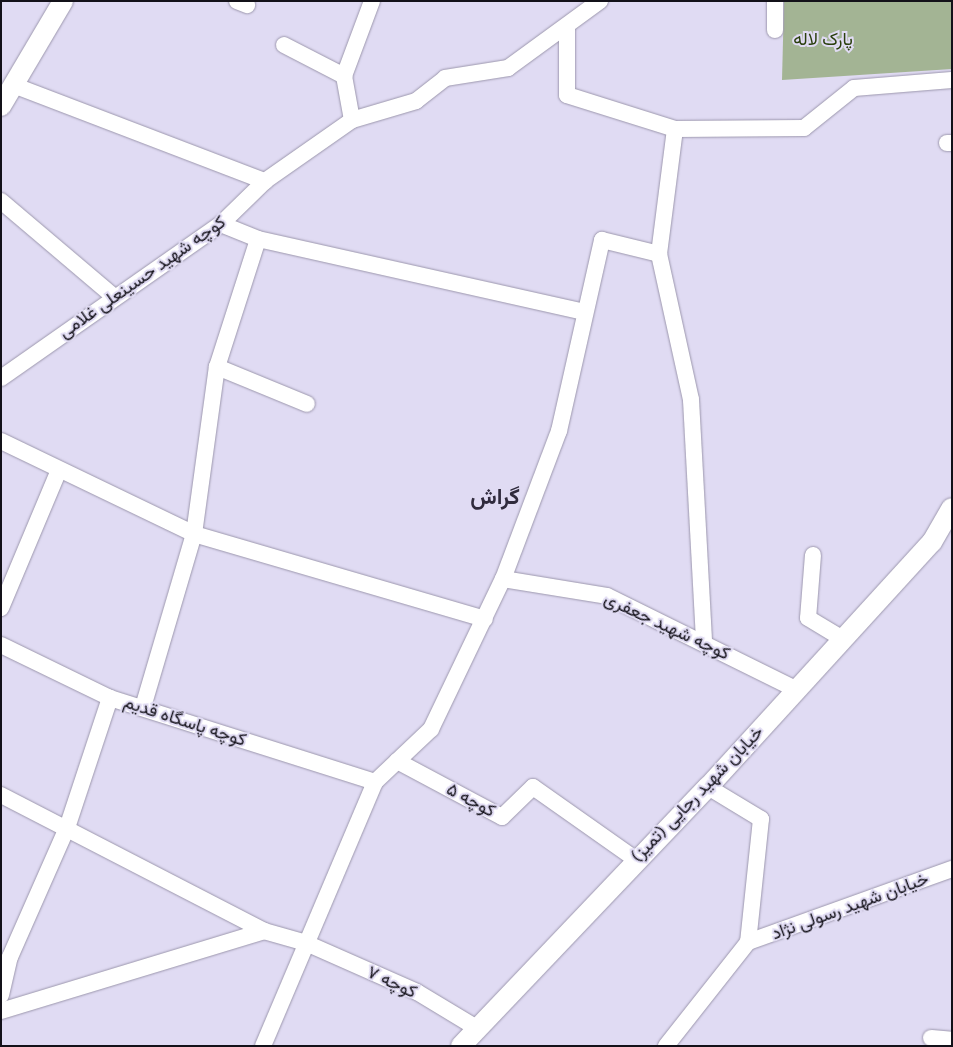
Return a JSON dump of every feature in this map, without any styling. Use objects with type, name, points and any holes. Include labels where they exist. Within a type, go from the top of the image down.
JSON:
[{"type":"street","points":[[1,106],[63,1]]},
{"type":"street","points":[[352,120],[344,76],[372,1]]},
{"type":"street","name":"کوچه شهید حسینعلی غلامی","points":[[1,378],[220,224],[265,181],[352,120],[416,101],[445,78],[508,68],[567,28],[600,1]]},
{"type":"street","points":[[775,1],[775,30]]},
{"type":"street","points":[[567,28],[568,95],[675,129],[804,128],[854,88],[952,80]]},
{"type":"street","points":[[284,45],[344,76]]},
{"type":"street","points":[[14,85],[265,181]]},
{"type":"street","points":[[675,129],[658,254],[691,400],[704,642]]},
{"type":"street","points":[[1,201],[114,297]]},
{"type":"street","points":[[220,224],[258,239],[585,312]]},
{"type":"street","points":[[142,707],[194,534],[217,367],[258,239]]},
{"type":"street","points":[[263,1046],[374,782],[431,729],[503,579],[559,431],[602,240],[658,254]]},
{"type":"street","points":[[217,367],[307,404]]},
{"type":"street","points":[[1,441],[194,534],[485,619]]},
{"type":"street","points":[[1,608],[59,470]]},
{"type":"street","name":"خیابان شهید رجایی (تمیز)","points":[[461,1046],[475,1027],[636,859],[708,787],[841,638],[942,541],[952,508]]},
{"type":"street","points":[[812,555],[808,618],[841,638]]},
{"type":"street","name":"کوچه شهید جعفری","points":[[503,579],[607,596],[704,642],[795,689]]},
{"type":"street","name":"کوچه پاسگاه قدیم","points":[[1,645],[110,698],[374,782]]},
{"type":"street","points":[[1,995],[6,955],[67,828],[110,698]]},
{"type":"street","name":"کوچه ۵","points":[[397,761],[502,817],[533,787],[636,859]]},
{"type":"street","name":"خیابان شهید رسولی نژاد","points":[[708,787],[761,819],[748,942]]},
{"type":"street","name":"کوچه ۷","points":[[1,795],[264,931],[306,944],[417,992],[475,1027]]},
{"type":"street","name":"خیابان شهید رسولی نژاد","points":[[666,1046],[748,942],[952,869]]},
{"type":"street","points":[[1,1011],[264,931]]},
{"type":"street","points":[[931,1038],[952,1040]]},
{"type":"green space","name":"پارک لاله","points":[[784,1],[952,1],[952,69],[782,80]]},
{"type":"district","name":"گراش","points":[[495,498]]}]
